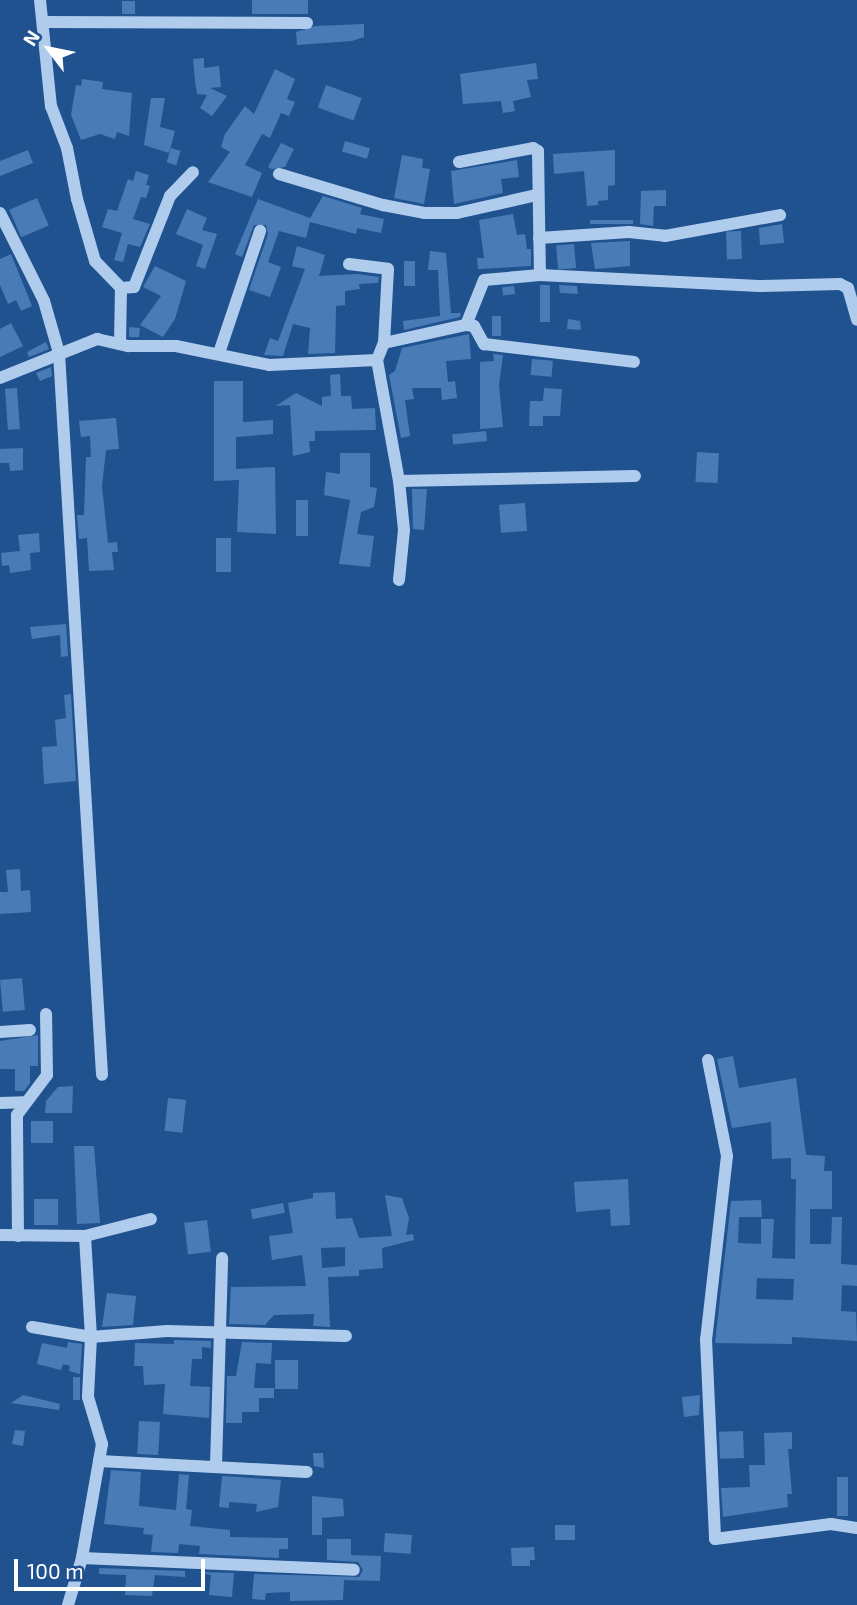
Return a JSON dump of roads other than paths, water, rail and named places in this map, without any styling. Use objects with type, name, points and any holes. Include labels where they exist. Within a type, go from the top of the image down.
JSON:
[{"type":"street","points":[[40,0],[51,106],[67,148],[95,261],[121,288],[120,344]]},
{"type":"street","points":[[43,22],[307,23]]},
{"type":"street","points":[[459,162],[536,149],[540,275]]},
{"type":"street","points":[[121,288],[135,287],[170,196],[193,172]]},
{"type":"street","points":[[279,174],[383,205],[425,213],[457,213],[537,195]]},
{"type":"street","points":[[0,213],[44,301],[59,353],[102,1075]]},
{"type":"street","points":[[539,238],[629,232],[665,236],[780,215]]},
{"type":"street","points":[[219,353],[260,231]]},
{"type":"street","points":[[349,264],[388,269],[384,343],[377,360],[399,481],[404,530],[399,580]]},
{"type":"street","points":[[466,325],[484,280],[540,275],[759,286],[841,284],[848,288],[857,320]]},
{"type":"street","points":[[384,343],[466,325],[474,326],[484,344],[634,362]]},
{"type":"street","points":[[0,378],[97,339],[120,344],[219,353],[269,365],[377,360]]},
{"type":"street","points":[[399,481],[635,476]]},
{"type":"street","points":[[18,1236],[17,1115],[24,1102],[47,1075],[46,1014]]},
{"type":"street","points":[[0,1032],[30,1030]]},
{"type":"street","points":[[708,1060],[727,1156],[706,1339],[715,1539],[831,1524],[857,1528]]},
{"type":"street","points":[[0,1103],[24,1102]]},
{"type":"street","points":[[0,1235],[85,1236],[151,1219]]},
{"type":"street","points":[[68,1605],[82,1558],[102,1444],[88,1397],[91,1337],[85,1236]]},
{"type":"street","points":[[216,1465],[222,1258]]},
{"type":"street","points":[[33,1327],[91,1337],[167,1331],[346,1336]]},
{"type":"street","points":[[99,1461],[216,1465],[307,1472]]},
{"type":"street","points":[[82,1558],[354,1570]]}]
